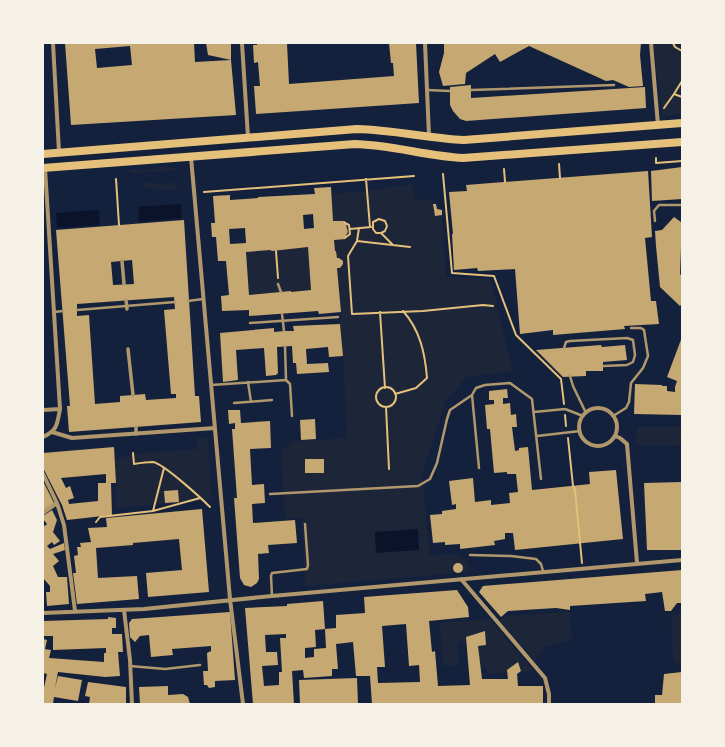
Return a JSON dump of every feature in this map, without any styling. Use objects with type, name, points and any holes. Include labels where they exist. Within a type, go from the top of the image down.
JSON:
[{"type":"main road","points":[[43,154],[357,129],[384,130],[446,139],[478,140],[682,123]]},
{"type":"main road","points":[[44,168],[355,144],[390,147],[430,155],[463,158],[682,142]]},
{"type":"street","points":[[53,43],[59,152]]},
{"type":"street","points":[[242,43],[248,138]]},
{"type":"street","points":[[425,43],[429,137]]},
{"type":"street","points":[[651,43],[658,126]]},
{"type":"street","points":[[191,157],[230,600],[243,704]]},
{"type":"street","points":[[43,437],[52,432],[57,425],[60,409],[44,168]]},
{"type":"street","points":[[122,261],[124,284]]},
{"type":"street","points":[[126,300],[126,308]]},
{"type":"street","points":[[128,348],[133,395]]},
{"type":"street","points":[[43,410],[60,409]]},
{"type":"street","points":[[600,409],[610,413],[613,416],[616,426],[614,436],[608,443],[598,446],[584,440],[579,426],[584,415],[590,410],[600,409]]},
{"type":"street","points":[[136,427],[136,434]]},
{"type":"street","points":[[52,432],[72,438],[215,428]]},
{"type":"street","points":[[614,436],[620,438],[627,444],[637,563]]},
{"type":"street","points":[[43,474],[57,503],[64,525],[75,611]]},
{"type":"street","points":[[43,513],[57,503]]},
{"type":"street","points":[[43,613],[124,610],[543,571],[682,560]]},
{"type":"street","points":[[461,579],[544,678],[549,694],[549,704]]},
{"type":"street","points":[[124,610],[130,666],[132,704]]},
{"type":"lane","points":[[471,90],[614,85]]},
{"type":"lane","points":[[427,90],[450,91]]},
{"type":"lane","points":[[655,221],[654,210],[659,205],[682,205]]},
{"type":"lane","points":[[278,284],[281,292]]},
{"type":"lane","points":[[188,301],[204,299]]},
{"type":"lane","points":[[77,310],[126,308],[175,302]]},
{"type":"lane","points":[[54,312],[63,311]]},
{"type":"lane","points":[[282,314],[284,331]]},
{"type":"lane","points":[[250,323],[338,317]]},
{"type":"lane","points":[[613,416],[626,408],[629,402],[631,383],[643,368],[648,356],[644,330],[641,328],[631,328]]},
{"type":"lane","points":[[564,348],[566,342],[570,341],[621,338],[633,340],[635,355],[633,362],[627,365],[603,366]]},
{"type":"lane","points":[[285,346],[286,380],[290,384],[292,416]]},
{"type":"lane","points":[[570,376],[584,415]]},
{"type":"lane","points":[[211,385],[286,380]]},
{"type":"lane","points":[[248,382],[251,402]]},
{"type":"lane","points":[[270,494],[418,486],[430,479],[437,463],[450,410],[472,395],[476,388],[485,385],[510,383],[532,399],[541,479]]},
{"type":"lane","points":[[472,395],[479,468]]},
{"type":"lane","points":[[234,403],[272,400]]},
{"type":"lane","points":[[534,412],[565,409],[584,415]]},
{"type":"lane","points":[[536,436],[580,431]]},
{"type":"lane","points":[[272,596],[272,573],[307,569],[305,524]]},
{"type":"lane","points":[[470,555],[511,556],[536,559],[541,564],[543,571]]},
{"type":"lane","points":[[130,666],[166,669],[200,665]]},
{"type":"path","points":[[673,43],[675,47],[682,51]]},
{"type":"path","points":[[664,108],[682,81]]},
{"type":"path","points":[[674,94],[682,97]]},
{"type":"path","points":[[656,158],[656,163],[682,161]]},
{"type":"path","points":[[559,164],[560,178]]},
{"type":"path","points":[[504,169],[505,182]]},
{"type":"path","points":[[443,174],[452,273],[494,276],[516,335],[561,379],[573,486],[575,490],[582,568]]},
{"type":"path","points":[[204,192],[414,176]]},
{"type":"path","points":[[116,178],[119,225]]},
{"type":"path","points":[[366,179],[371,227],[376,233],[381,233],[393,245]]},
{"type":"path","points":[[371,227],[374,220],[383,220],[387,226],[385,231],[381,233]]},
{"type":"path","points":[[345,223],[349,225],[350,229],[350,234],[346,237]]},
{"type":"path","points":[[350,229],[371,227]]},
{"type":"path","points":[[359,228],[357,241],[348,256],[352,314],[423,311],[483,305],[494,306]]},
{"type":"path","points":[[357,241],[410,247]]},
{"type":"path","points":[[276,251],[278,284]]},
{"type":"path","points":[[395,394],[416,388],[427,378],[426,359],[422,341],[411,320],[403,311]]},
{"type":"path","points":[[380,312],[385,388]]},
{"type":"path","points":[[385,388],[391,389],[395,394],[394,403],[392,405],[386,407],[377,402],[376,396],[379,390],[385,388]]},
{"type":"path","points":[[386,407],[389,469]]},
{"type":"path","points":[[133,453],[134,464],[154,462],[164,468],[210,507]]},
{"type":"path","points":[[153,511],[164,468]]},
{"type":"path","points":[[96,522],[100,517],[153,511],[200,498]]},
{"type":"shaded area","points":[[653,43],[682,43],[682,114],[663,116]]},
{"type":"shaded area","points":[[166,166],[177,169],[161,172],[148,171],[139,174],[127,171],[135,169],[150,170]]},
{"type":"shaded area","points":[[146,182],[163,185],[173,182],[179,191],[146,188],[143,184]]},
{"type":"shaded area","points":[[412,184],[415,201],[432,199],[435,216],[442,215],[446,277],[490,278],[513,371],[466,377],[445,403],[422,474],[430,556],[450,554],[461,556],[469,564],[471,572],[305,586],[302,518],[285,519],[281,451],[293,441],[347,438],[337,268],[343,264],[343,261],[337,258],[334,240],[346,239],[348,232],[345,221],[333,221],[331,194],[367,191]]},
{"type":"shaded area","points":[[181,204],[182,218],[139,222],[138,207]]},
{"type":"shaded area","points":[[99,210],[100,225],[57,228],[56,213]]},
{"type":"shaded area","points":[[308,247],[311,290],[249,295],[246,252],[270,250],[279,251],[282,249]]},
{"type":"shaded area","points":[[639,427],[682,427],[682,445],[637,446],[636,433]]},
{"type":"shaded area","points":[[196,438],[207,438],[212,500],[116,508],[115,460],[133,454],[197,449]]},
{"type":"shaded area","points":[[418,529],[419,550],[376,553],[375,532]]},
{"type":"shaded area","points":[[570,612],[572,639],[544,648],[535,661],[500,621],[505,616]]},
{"type":"shaded area","points":[[682,614],[682,663],[673,663],[671,615]]},
{"type":"shaded area","points":[[490,619],[534,671],[487,674],[487,667],[477,667],[475,642],[458,643],[459,665],[443,666],[440,623]]},
{"type":"building","points":[[65,43],[194,43],[195,62],[231,60],[236,115],[71,125]],"holes":[[[130,46],[132,65],[97,68],[95,49]]]},
{"type":"building","points":[[206,43],[231,43],[231,60],[208,55]]},
{"type":"building","points":[[257,43],[287,43],[289,84],[394,76],[389,43],[416,43],[419,103],[256,114],[254,86],[260,86],[258,62],[254,63],[253,45],[257,45]]},
{"type":"building","points":[[444,43],[641,43],[640,55],[643,86],[629,87],[613,80],[606,81],[529,46],[500,62],[495,54],[466,73],[465,84],[443,86],[439,72],[444,53]]},
{"type":"building","points":[[471,85],[471,98],[645,87],[646,108],[466,121],[460,119],[450,105],[450,87]]},
{"type":"building","points":[[682,167],[682,199],[652,201],[651,171]]},
{"type":"building","points":[[648,171],[652,237],[645,238],[651,301],[656,301],[659,324],[624,326],[625,329],[553,335],[553,330],[520,334],[515,269],[478,271],[477,268],[454,270],[453,234],[449,192],[467,191],[466,185]]},
{"type":"building","points":[[331,187],[333,221],[345,221],[348,232],[346,239],[334,240],[337,258],[343,261],[340,268],[337,268],[341,312],[319,314],[318,311],[249,316],[249,310],[222,311],[221,296],[229,295],[226,261],[218,261],[216,237],[212,237],[211,223],[215,223],[213,196],[230,195],[230,200],[315,194],[314,188]],"holes":[[[313,214],[314,228],[304,229],[303,215]],[[245,228],[246,243],[230,244],[229,229]],[[308,247],[311,290],[249,295],[246,252]]]},
{"type":"building","points":[[433,204],[436,204],[437,209],[442,210],[442,215],[435,216]]},
{"type":"building","points":[[674,217],[681,222],[682,221],[680,274],[682,276],[682,304],[680,306],[660,287],[656,246],[655,231],[662,230]]},
{"type":"building","points":[[184,220],[195,396],[199,396],[201,422],[69,432],[67,406],[70,406],[56,230]],"holes":[[[132,260],[134,284],[113,285],[111,262]],[[174,297],[175,309],[164,310],[171,394],[176,394],[176,398],[146,400],[145,394],[120,396],[120,402],[95,404],[89,315],[77,316],[77,304]]]},
{"type":"building","points":[[340,324],[343,356],[329,357],[328,347],[306,349],[307,364],[328,363],[329,372],[297,374],[296,363],[293,363],[292,346],[277,347],[278,373],[276,375],[266,376],[264,348],[236,350],[238,380],[223,382],[220,333],[274,328],[274,332],[294,331],[293,326]]},
{"type":"building","points":[[682,337],[682,415],[634,414],[635,384],[667,386],[667,391],[675,392],[677,381],[667,377]]},
{"type":"building","points":[[601,345],[602,347],[625,345],[627,360],[603,362],[603,371],[586,371],[586,376],[563,377],[536,350]]},
{"type":"building","points":[[507,389],[508,398],[503,398],[503,404],[510,403],[511,415],[516,414],[517,427],[512,427],[515,451],[519,450],[519,448],[528,447],[532,490],[590,484],[589,472],[616,470],[623,539],[515,550],[513,533],[505,533],[505,539],[494,541],[495,545],[460,549],[460,544],[445,545],[445,542],[433,543],[430,515],[442,514],[442,511],[456,509],[456,504],[452,505],[449,481],[473,478],[475,502],[491,500],[491,505],[510,503],[509,493],[518,492],[516,474],[507,474],[507,472],[494,473],[490,429],[487,429],[485,405],[494,404],[494,400],[489,400],[489,391]]},
{"type":"building","points":[[228,410],[240,410],[241,423],[270,421],[271,448],[250,449],[252,485],[264,484],[265,503],[252,504],[253,523],[295,520],[297,543],[268,545],[269,553],[258,554],[259,579],[257,583],[251,587],[244,585],[240,578],[234,498],[237,498],[232,429],[235,429],[235,423],[229,424]]},
{"type":"building","points":[[315,419],[316,439],[301,440],[300,420]]},
{"type":"building","points":[[114,447],[116,483],[111,483],[112,515],[67,520],[62,505],[43,468],[43,453]],"holes":[[[106,474],[106,483],[98,483],[98,501],[69,504],[68,500],[74,498],[70,486],[66,488],[61,478]]]},
{"type":"building","points":[[305,459],[324,459],[324,473],[305,473]]},
{"type":"building","points":[[43,481],[54,503],[43,512]]},
{"type":"building","points":[[682,482],[682,550],[647,550],[644,483]]},
{"type":"building","points":[[178,490],[179,502],[165,503],[164,491]]},
{"type":"building","points":[[202,509],[209,592],[148,597],[146,573],[182,570],[179,539],[133,543],[133,545],[96,548],[98,578],[137,576],[139,599],[77,604],[73,573],[76,573],[74,556],[78,555],[77,547],[81,547],[80,543],[91,542],[88,528],[107,527],[106,518]]},
{"type":"building","points":[[52,510],[57,520],[53,532],[60,541],[54,545],[52,542],[47,546],[50,549],[64,543],[65,550],[53,554],[59,561],[53,566],[58,577],[67,577],[69,604],[47,606],[46,592],[50,592],[50,586],[43,578],[43,527],[47,524],[43,519],[43,516]]},
{"type":"building","points":[[456,563],[460,563],[463,568],[460,573],[456,573],[453,570],[453,566]]},
{"type":"building","points":[[682,570],[682,603],[677,603],[671,611],[665,611],[662,592],[645,594],[646,601],[570,606],[570,610],[556,608],[508,611],[501,617],[479,592],[483,586]]},
{"type":"building","points":[[457,590],[468,607],[469,617],[429,621],[432,652],[435,651],[438,686],[470,685],[466,637],[485,631],[486,645],[478,646],[482,679],[508,679],[507,670],[518,662],[521,671],[517,674],[518,686],[543,686],[543,704],[372,704],[370,676],[356,676],[353,642],[336,644],[338,669],[332,669],[332,676],[304,678],[303,670],[292,671],[294,704],[253,704],[245,608],[287,606],[287,604],[323,601],[325,629],[336,628],[336,615],[365,613],[364,597]],"holes":[[[406,624],[409,666],[419,665],[420,682],[378,683],[377,667],[385,667],[382,626]],[[325,629],[326,648],[314,649],[314,657],[305,658],[305,648],[316,647],[315,630]],[[286,634],[286,638],[280,638],[282,672],[279,672],[279,685],[264,686],[262,666],[278,665],[277,652],[266,652],[265,635]]]},
{"type":"building","points":[[230,612],[235,680],[215,681],[215,687],[209,688],[207,685],[204,685],[203,671],[208,671],[207,653],[211,651],[211,646],[172,649],[173,655],[151,657],[149,635],[140,636],[135,642],[130,637],[129,623],[132,619]]},
{"type":"building","points":[[108,617],[116,618],[116,628],[112,628],[112,634],[122,634],[123,652],[118,652],[120,676],[105,677],[58,672],[55,688],[58,676],[82,680],[78,701],[54,697],[53,704],[43,704],[43,692],[47,674],[43,673],[43,639],[47,640],[45,649],[51,650],[49,658],[104,662],[104,653],[106,653],[106,648],[53,650],[53,636],[43,636],[43,621],[108,619]]},
{"type":"building","points":[[682,672],[682,704],[655,704],[655,695],[662,695],[664,674]]},
{"type":"building","points":[[357,678],[358,704],[300,704],[299,680]]},
{"type":"building","points":[[88,682],[126,687],[126,704],[89,704],[90,697],[85,696]]},
{"type":"building","points":[[168,686],[168,695],[183,694],[188,697],[190,704],[140,704],[139,687]]}]
